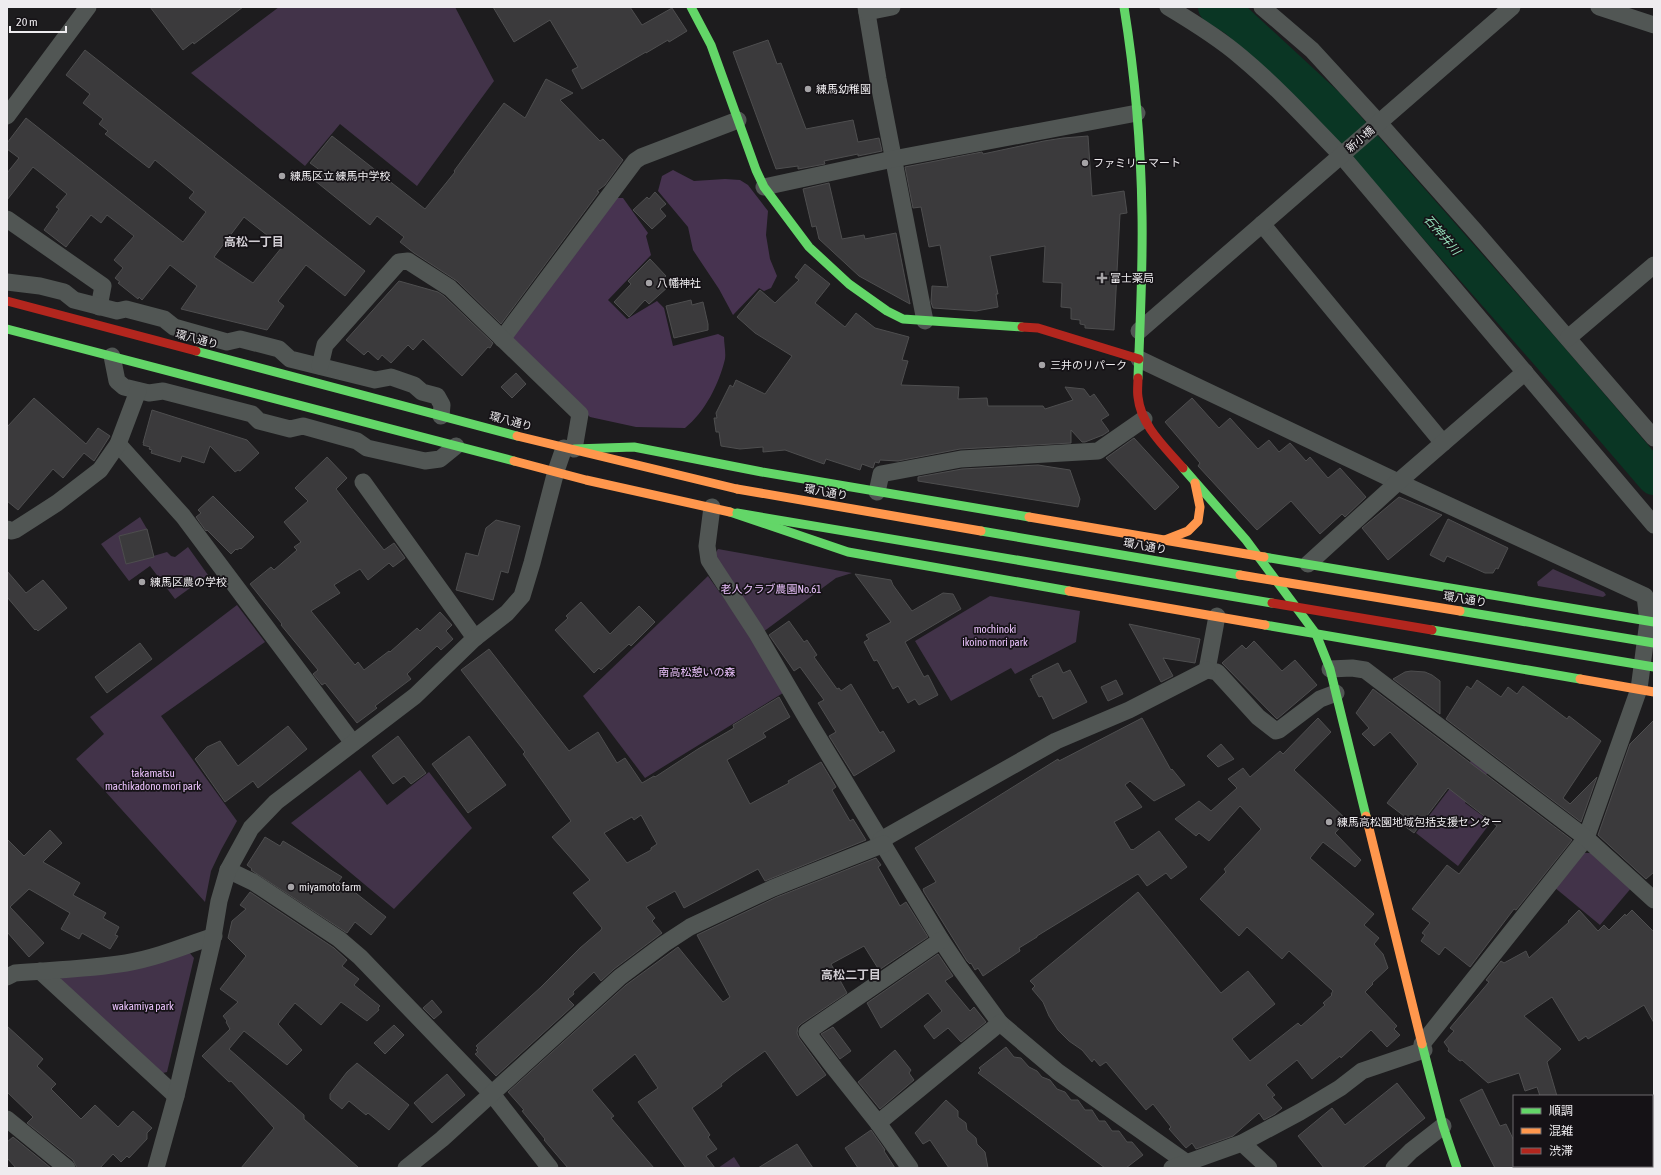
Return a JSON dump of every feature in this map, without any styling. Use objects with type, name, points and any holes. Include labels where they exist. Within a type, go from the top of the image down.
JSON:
[{"type":"main road","points":[[691,7],[711,45],[756,170],[764,187],[809,247],[849,284],[888,311],[903,319],[1038,328],[1139,359]]},
{"type":"main road","points":[[1124,7],[1129,37],[1137,113],[1142,215],[1138,397],[1144,419],[1156,437],[1259,556],[1316,634],[1330,670],[1443,1126],[1457,1168]]},
{"type":"main road","name":"環八通り","points":[[7,301],[440,416],[569,449],[737,489],[1263,579],[1654,643]]},
{"type":"main road","points":[[7,329],[586,480],[736,513],[1654,667]]},
{"type":"main road","points":[[569,449],[634,447],[762,472],[877,492],[1651,621]]},
{"type":"main road","points":[[1165,540],[1184,534],[1197,524],[1201,515],[1201,507],[1196,483]]},
{"type":"main road","points":[[736,513],[848,552],[1646,690]]},
{"type":"street","points":[[7,116],[88,7]]},
{"type":"street","points":[[892,7],[867,9],[878,79],[925,321]]},
{"type":"street","points":[[1168,7],[1192,21],[1240,56],[1285,98],[1341,155],[1654,525]]},
{"type":"street","points":[[1262,7],[1312,50],[1379,123],[1654,438]]},
{"type":"street","name":"新小橋","points":[[1139,331],[1512,7]]},
{"type":"street","points":[[1599,7],[1654,25]]},
{"type":"street","points":[[764,187],[893,158],[1137,113]]},
{"type":"street","points":[[502,339],[635,161],[641,157],[738,120]]},
{"type":"street","points":[[7,219],[103,286],[99,307]]},
{"type":"street","points":[[1262,224],[1443,443]]},
{"type":"street","points":[[156,1168],[176,1096],[214,936],[219,901],[228,870],[251,828],[276,802],[415,696],[475,638],[507,613],[522,596],[534,558],[556,471],[569,449],[580,414],[450,288],[408,260],[399,262],[325,344],[320,366]]},
{"type":"street","points":[[1568,338],[1654,265]]},
{"type":"street","points":[[7,282],[40,286],[64,292],[74,300],[99,307],[117,311],[126,309],[164,319],[174,328],[227,342],[240,339],[279,349],[290,358],[375,380],[391,377],[414,385],[422,392],[437,396],[442,405],[440,416]]},
{"type":"street","points":[[112,356],[117,381],[124,387],[149,394],[163,391],[252,414],[260,421],[290,429],[303,426],[357,441],[367,448],[425,461],[440,459],[456,446]]},
{"type":"street","points":[[712,507],[707,546],[709,560],[756,632],[807,719],[959,967],[1000,1023],[1058,1072],[1139,1128],[1179,1165],[1242,1143],[1334,1092],[1362,1071],[1423,1047],[1586,838],[1646,690],[1651,621],[1645,596],[1398,482],[1139,359]]},
{"type":"street","points":[[1308,564],[1398,482],[1525,372]]},
{"type":"street","points":[[7,529],[12,531],[15,530],[57,503],[100,470],[118,444],[138,391]]},
{"type":"street","points":[[877,492],[881,474],[954,460],[1098,451],[1144,419]]},
{"type":"street","points":[[118,444],[183,516],[353,743]]},
{"type":"street","points":[[362,482],[475,638]]},
{"type":"street","points":[[1206,670],[1217,616]]},
{"type":"street","points":[[1330,670],[1352,668],[1365,670],[1586,838],[1651,892]]},
{"type":"street","points":[[406,1168],[442,1139],[620,977],[690,927],[773,888],[882,842],[1056,741],[1129,710],[1206,670],[1217,672],[1258,717],[1276,731],[1280,730],[1320,699],[1336,693]]},
{"type":"street","points":[[228,870],[254,882],[339,939],[360,957],[492,1094],[550,1168]]},
{"type":"street","points":[[7,977],[15,973],[127,963],[170,952],[214,936]]},
{"type":"street","points":[[910,1168],[878,1123],[807,1032],[942,940]]},
{"type":"street","points":[[40,971],[176,1096]]},
{"type":"street","points":[[878,1123],[1000,1023]]},
{"type":"street","points":[[7,1119],[67,1168]]},
{"type":"street","points":[[1394,1168],[1411,1151],[1443,1126]]},
{"type":"street","points":[[1242,1143],[1269,1168]]},
{"type":"green space","points":[[279,7],[455,7],[494,81],[417,186],[340,124],[305,166],[191,73]]},
{"type":"green space","points":[[140,517],[147,529],[119,536],[126,564],[167,552],[171,556],[175,557],[188,547],[208,575],[175,599],[150,566],[129,581],[101,544]]},
{"type":"green space","name":"老人クラブ農園No.61","points":[[718,549],[852,573],[836,578],[763,632],[713,557]]},
{"type":"green space","points":[[1553,569],[1604,592],[1606,595],[1603,597],[1538,586],[1537,582]]},
{"type":"green space","name":"南高松憩いの森","points":[[708,576],[748,632],[783,693],[645,778],[583,696]]},
{"type":"green space","name":"mochinoki ikoino mori park","points":[[990,596],[1080,611],[1076,642],[1015,674],[1011,668],[951,701],[915,641]]},
{"type":"green space","name":"takamatsu machikadono mori park","points":[[237,605],[265,642],[161,716],[237,821],[211,871],[205,902],[76,759],[104,734],[90,717]]},
{"type":"green space","points":[[1473,758],[1489,771],[1465,803],[1491,822],[1458,866],[1416,833]]},
{"type":"green space","points":[[360,770],[387,805],[429,772],[472,828],[394,909],[291,823]]},
{"type":"green space","points":[[1583,853],[1591,853],[1632,887],[1600,925],[1554,887]]},
{"type":"green space","name":"wakamiya park","points":[[189,952],[194,958],[167,1072],[159,1074],[60,982],[62,975]]},
{"type":"green space","points":[[734,1157],[741,1168],[718,1168]]},
{"type":"shaded area","points":[[673,170],[694,181],[725,179],[740,180],[748,185],[768,211],[766,235],[770,259],[777,276],[771,288],[764,291],[759,288],[733,315],[719,289],[693,250],[688,227],[658,191],[662,176]]},
{"type":"shaded area","points":[[615,198],[623,198],[648,233],[646,236],[651,255],[608,300],[627,319],[657,301],[664,308],[673,346],[718,334],[724,337],[725,359],[715,388],[699,414],[685,428],[636,427],[590,417],[514,342],[512,335]]},
{"type":"building","points":[[150,7],[243,7],[194,44],[193,42],[183,50]]},
{"type":"building","points":[[493,7],[630,7],[642,25],[672,8],[687,31],[669,42],[668,40],[646,52],[582,89],[572,70],[578,67],[550,20],[514,42]]},
{"type":"building","points":[[768,40],[777,64],[781,63],[806,129],[853,120],[858,142],[879,138],[882,151],[824,161],[825,164],[798,169],[798,166],[776,169],[733,52]]},
{"type":"building","points":[[85,50],[365,271],[345,296],[306,265],[278,301],[284,306],[267,330],[181,309],[197,286],[170,265],[142,300],[139,297],[138,299],[118,283],[120,282],[115,278],[123,268],[114,260],[134,236],[107,215],[101,223],[91,215],[66,247],[44,230],[59,209],[56,207],[67,194],[33,167],[7,200],[7,173],[19,158],[7,149],[7,143],[26,118],[183,242],[206,212],[189,198],[194,192],[155,160],[149,168],[105,134],[108,131],[99,124],[103,119],[83,103],[90,94],[66,75]],"holes":[[[244,217],[282,247],[253,283],[214,257]]]},
{"type":"building","points":[[546,79],[573,93],[560,100],[600,141],[603,139],[623,160],[605,185],[597,191],[599,192],[501,324],[457,281],[400,242],[404,237],[377,216],[370,225],[314,180],[321,171],[310,163],[332,136],[425,209],[455,172],[454,171],[504,103],[525,118]]},
{"type":"building","points":[[1088,136],[1092,196],[1124,191],[1127,213],[1120,214],[1114,330],[1085,328],[1085,325],[1080,324],[1080,320],[1071,319],[1071,308],[1061,307],[1062,283],[1043,282],[1045,246],[990,256],[998,294],[996,294],[998,307],[976,311],[933,308],[931,302],[932,286],[948,287],[940,245],[929,247],[921,207],[913,208],[905,167],[982,152],[983,154],[1044,141]]},
{"type":"building","points":[[829,183],[842,239],[864,235],[865,239],[896,233],[910,304],[859,276],[819,239],[816,226],[812,227],[803,189]]},
{"type":"building","points":[[655,192],[666,204],[660,209],[666,216],[652,229],[633,210],[647,197],[649,199]]},
{"type":"building","points":[[650,259],[666,276],[662,279],[669,286],[649,304],[645,300],[629,317],[614,302],[631,284],[628,281]]},
{"type":"building","points":[[805,264],[830,284],[815,303],[845,327],[856,313],[875,328],[909,337],[902,360],[908,361],[901,385],[959,387],[958,399],[987,398],[988,406],[1043,406],[1045,409],[1073,400],[1065,387],[1084,389],[1090,397],[1094,394],[1109,415],[1101,420],[1109,431],[1085,442],[1082,442],[1071,430],[1071,443],[960,449],[898,461],[880,460],[879,463],[875,462],[873,468],[862,464],[860,470],[826,459],[824,464],[785,450],[763,452],[763,447],[740,449],[721,446],[719,432],[716,432],[714,418],[717,418],[716,413],[730,385],[733,387],[736,380],[765,394],[792,356],[755,333],[737,317],[760,290],[775,303],[799,280],[795,277]]},
{"type":"building","points":[[399,281],[438,292],[493,343],[490,348],[488,347],[462,376],[423,339],[413,350],[408,345],[391,363],[382,355],[378,360],[368,351],[364,355],[346,340]]},
{"type":"building","points":[[691,300],[692,305],[703,302],[708,330],[674,338],[666,306]]},
{"type":"building","points":[[516,373],[526,384],[512,398],[501,387]]},
{"type":"building","points":[[34,398],[86,444],[98,428],[110,436],[94,461],[84,453],[63,478],[53,469],[18,510],[7,501],[7,427]]},
{"type":"building","points":[[1192,398],[1219,428],[1230,418],[1258,449],[1269,440],[1279,452],[1290,443],[1306,461],[1310,457],[1328,478],[1340,468],[1366,497],[1345,517],[1342,514],[1320,534],[1291,501],[1257,530],[1198,466],[1200,463],[1165,422]]},
{"type":"building","points":[[152,410],[247,440],[259,453],[240,471],[238,470],[235,472],[210,446],[204,463],[182,456],[180,462],[151,453],[152,450],[149,449],[150,447],[143,445],[143,443]]},
{"type":"building","points":[[1134,438],[1179,487],[1155,510],[1106,458]]},
{"type":"building","points":[[327,457],[347,478],[336,489],[384,550],[394,543],[405,558],[393,567],[389,563],[368,580],[360,569],[334,585],[340,593],[311,611],[355,665],[358,662],[364,670],[389,651],[390,652],[417,628],[420,631],[440,612],[452,625],[446,631],[453,639],[441,650],[437,646],[407,674],[411,679],[375,706],[377,708],[357,723],[325,683],[322,685],[313,674],[318,670],[250,584],[271,567],[274,570],[297,550],[294,547],[301,542],[284,522],[308,501],[295,488]]},
{"type":"building","points":[[1038,465],[1070,470],[1080,499],[1078,507],[918,481],[918,477],[962,469]]},
{"type":"building","points":[[213,496],[254,537],[241,549],[236,549],[231,554],[207,530],[206,531],[196,517],[201,513],[198,510]]},
{"type":"building","points":[[1399,497],[1442,515],[1388,560],[1362,528]]},
{"type":"building","points":[[1448,519],[1508,548],[1498,569],[1496,568],[1493,573],[1485,573],[1447,556],[1444,562],[1430,555]]},
{"type":"building","points":[[496,520],[520,526],[508,573],[501,571],[493,600],[456,590],[466,553],[478,556],[486,528]]},
{"type":"building","points":[[147,529],[154,557],[126,564],[119,536]]},
{"type":"building","points":[[7,571],[26,593],[43,580],[67,608],[38,631],[36,629],[35,630],[7,597]]},
{"type":"building","points":[[855,574],[891,580],[912,611],[943,593],[953,594],[961,609],[905,642],[924,677],[928,675],[938,695],[919,705],[915,699],[908,703],[898,686],[893,689],[877,660],[874,661],[864,642],[869,639],[866,635],[891,622]]},
{"type":"building","points":[[581,602],[610,634],[639,606],[655,622],[631,646],[629,644],[601,670],[599,668],[594,673],[555,630],[568,618],[566,616]]},
{"type":"building","points":[[789,621],[804,642],[807,640],[817,655],[814,657],[837,689],[839,688],[841,691],[851,684],[880,733],[883,731],[895,751],[854,776],[829,736],[836,732],[818,703],[824,700],[800,667],[794,671],[769,635]]},
{"type":"building","points":[[1129,624],[1200,639],[1195,663],[1163,658],[1173,676],[1161,682]]},
{"type":"building","points":[[1254,641],[1282,671],[1295,660],[1317,685],[1277,719],[1222,663],[1242,645],[1246,649]]},
{"type":"building","points":[[140,643],[152,659],[107,693],[95,677]]},
{"type":"building","points":[[489,649],[569,751],[598,732],[617,763],[625,758],[642,783],[654,776],[655,777],[734,728],[733,725],[779,697],[790,717],[763,733],[766,737],[727,760],[750,804],[789,783],[788,781],[821,762],[836,787],[832,790],[850,821],[853,819],[866,840],[765,881],[758,869],[684,908],[675,891],[646,907],[655,918],[652,921],[662,933],[614,969],[601,981],[594,972],[573,992],[574,994],[568,999],[574,1005],[496,1076],[475,1054],[478,1052],[476,1050],[478,1048],[476,1046],[541,987],[602,928],[573,893],[590,880],[552,837],[571,821],[523,754],[525,752],[461,670]],"holes":[[[641,815],[657,844],[651,848],[651,850],[627,863],[604,833],[632,817],[634,820]]]},
{"type":"building","points":[[1058,663],[1063,673],[1070,670],[1087,702],[1053,719],[1042,696],[1039,697],[1030,679],[1033,678],[1032,676]]},
{"type":"building","points":[[1405,672],[1425,672],[1440,681],[1440,714],[1393,679]]},
{"type":"building","points":[[1116,680],[1123,694],[1108,701],[1101,687]]},
{"type":"building","points":[[1477,680],[1501,697],[1508,687],[1517,694],[1523,686],[1567,719],[1569,716],[1601,741],[1563,798],[1570,804],[1597,777],[1581,822],[1446,719],[1467,686],[1471,689]]},
{"type":"building","points":[[1373,689],[1572,840],[1516,910],[1514,909],[1470,967],[1445,947],[1439,955],[1421,941],[1425,935],[1422,933],[1430,923],[1412,909],[1447,865],[1459,874],[1497,826],[1448,788],[1414,833],[1399,822],[1404,816],[1387,803],[1418,764],[1390,732],[1374,746],[1362,734],[1369,728],[1356,713]]},
{"type":"building","points":[[1142,718],[1171,770],[1172,769],[1185,785],[1154,801],[1130,781],[1125,785],[1142,807],[1114,822],[1131,850],[1159,831],[1187,867],[1171,879],[1166,873],[1147,886],[1138,874],[1037,936],[1019,948],[1020,951],[983,976],[978,968],[975,970],[971,963],[970,964],[967,961],[924,892],[923,889],[936,882],[915,848],[1058,759],[1059,761]]},
{"type":"building","points":[[1318,718],[1331,732],[1294,770],[1347,820],[1335,833],[1361,860],[1355,867],[1323,842],[1310,858],[1374,914],[1364,925],[1379,938],[1374,944],[1383,954],[1388,968],[1365,992],[1397,1026],[1394,1029],[1400,1035],[1387,1047],[1371,1030],[1341,1058],[1340,1056],[1312,1079],[1297,1060],[1266,1085],[1275,1095],[1272,1097],[1282,1108],[1275,1114],[1264,1120],[1259,1113],[1233,1136],[1196,1149],[1192,1143],[1186,1148],[1169,1129],[1171,1127],[1153,1104],[1146,1110],[1106,1062],[1100,1066],[1094,1059],[1092,1062],[1082,1050],[1069,1041],[1058,1030],[1049,1016],[1043,1002],[1032,989],[1035,986],[1030,981],[1138,892],[1221,993],[1248,971],[1275,1004],[1232,1039],[1250,1061],[1298,1023],[1301,1026],[1325,1005],[1323,1003],[1332,995],[1331,994],[1333,991],[1289,951],[1282,959],[1247,927],[1239,936],[1200,899],[1226,872],[1224,869],[1261,829],[1240,806],[1209,841],[1199,833],[1196,836],[1175,819],[1199,801],[1211,811],[1237,788],[1228,779],[1243,768],[1250,777],[1280,751],[1283,754]]},
{"type":"building","points":[[1654,720],[1654,872],[1646,879],[1598,835],[1630,744]]},
{"type":"building","points":[[288,726],[307,749],[258,788],[253,781],[225,802],[195,759],[207,747],[220,741],[238,766]]},
{"type":"building","points":[[398,736],[426,773],[411,784],[404,776],[393,784],[372,756]]},
{"type":"building","points":[[469,736],[506,785],[468,813],[432,764]]},
{"type":"building","points":[[1221,744],[1234,759],[1218,767],[1207,756]]},
{"type":"building","points":[[50,830],[62,843],[43,862],[80,883],[73,895],[106,913],[103,918],[119,927],[115,935],[118,936],[110,949],[82,933],[79,939],[61,929],[70,913],[29,889],[10,907],[44,943],[29,957],[7,932],[7,839],[24,856]]},
{"type":"building","points":[[265,837],[280,846],[283,841],[342,877],[338,882],[352,890],[386,917],[371,935],[355,922],[347,933],[251,870],[252,869],[247,865]]},
{"type":"building","points":[[876,858],[881,865],[878,867],[900,906],[906,902],[928,937],[879,970],[864,946],[831,964],[847,993],[801,1024],[798,1027],[797,1033],[826,1075],[797,1096],[765,1051],[732,1075],[721,1084],[722,1086],[692,1108],[710,1135],[708,1137],[717,1149],[706,1156],[715,1168],[686,1168],[638,1102],[658,1088],[635,1054],[592,1090],[614,1116],[611,1118],[654,1168],[568,1168],[544,1140],[545,1139],[522,1111],[524,1110],[508,1092],[626,985],[678,947],[723,1002],[730,997],[697,935],[777,897]]},
{"type":"building","points":[[250,892],[334,948],[347,960],[342,966],[359,979],[354,985],[380,1006],[378,1008],[379,1010],[367,1021],[341,1002],[321,1025],[295,1003],[278,1024],[302,1050],[287,1065],[244,1031],[229,1049],[304,1115],[304,1119],[359,1168],[241,1168],[274,1128],[231,1081],[229,1082],[202,1056],[230,1029],[223,1016],[238,1002],[220,989],[246,956],[228,938],[232,921],[246,909],[240,905]]},
{"type":"building","points":[[1579,910],[1598,931],[1604,925],[1609,930],[1625,914],[1626,916],[1632,910],[1654,932],[1654,1023],[1644,1005],[1588,1039],[1586,1036],[1579,1041],[1552,997],[1524,1016],[1561,1049],[1547,1062],[1557,1095],[1540,1095],[1537,1087],[1525,1091],[1519,1073],[1488,1083],[1462,1060],[1460,1061],[1448,1051],[1449,1049],[1444,1042],[1454,1031],[1450,1028],[1489,982],[1486,980],[1501,961],[1504,963],[1526,951],[1529,958],[1569,922],[1568,921]]},
{"type":"building","points":[[938,954],[953,976],[945,981],[970,1011],[974,1007],[986,1022],[961,1042],[948,1028],[934,1039],[924,1026],[942,1011],[928,993],[881,1028],[867,1003]]},
{"type":"building","points":[[432,1000],[442,1012],[434,1019],[423,1008]]},
{"type":"building","points":[[394,1025],[404,1035],[385,1054],[374,1043]]},
{"type":"building","points":[[7,1026],[43,1059],[37,1066],[56,1084],[51,1089],[81,1119],[95,1105],[118,1127],[133,1111],[152,1128],[147,1133],[147,1139],[129,1158],[127,1156],[121,1162],[113,1154],[100,1168],[77,1168],[73,1160],[27,1123],[33,1117],[7,1092]]},
{"type":"building","points":[[833,1027],[851,1051],[840,1059],[821,1034]]},
{"type":"building","points":[[1006,1047],[1014,1057],[1021,1058],[1029,1067],[1037,1071],[1042,1077],[1050,1080],[1057,1089],[1065,1092],[1071,1100],[1078,1100],[1085,1110],[1092,1110],[1099,1121],[1105,1121],[1112,1131],[1119,1131],[1127,1142],[1132,1142],[1143,1155],[1126,1168],[1105,1168],[978,1073],[981,1070],[979,1068]]},
{"type":"building","points":[[895,1050],[911,1070],[909,1073],[914,1080],[880,1109],[858,1082]]},
{"type":"building","points":[[357,1063],[409,1105],[389,1130],[368,1113],[366,1115],[349,1101],[342,1109],[330,1099],[330,1094],[347,1072]]},
{"type":"building","points":[[447,1074],[465,1095],[432,1123],[414,1103]]},
{"type":"building","points":[[1397,1083],[1425,1118],[1362,1168],[1324,1168],[1298,1136],[1332,1108],[1345,1125]]},
{"type":"building","points":[[1482,1089],[1500,1126],[1506,1124],[1513,1139],[1514,1168],[1495,1168],[1460,1100]]},
{"type":"building","points":[[946,1100],[958,1111],[958,1117],[966,1123],[967,1130],[976,1138],[977,1144],[985,1152],[988,1168],[949,1168],[930,1140],[923,1144],[915,1133]]},
{"type":"building","points":[[871,1130],[895,1168],[858,1168],[845,1148]]},
{"type":"building","points":[[13,1137],[51,1168],[16,1168],[7,1158],[7,1142]]},
{"type":"building","points":[[797,1144],[813,1168],[758,1168]]},
{"type":"waterway","name":"石神井川","points":[[1215,7],[1236,20],[1329,106],[1551,358],[1654,478]]},
{"type":"traffic: fast","points":[[691,7],[711,45],[756,170],[764,187],[809,247],[849,284],[887,311],[903,319],[1022,327]]},
{"type":"traffic: fast","points":[[1124,7],[1139,136],[1142,215],[1138,378]]},
{"type":"traffic: fast","points":[[7,329],[514,461]]},
{"type":"traffic: fast","points":[[196,351],[517,436]]},
{"type":"traffic: fast","points":[[574,449],[634,447],[762,472],[1029,517]]},
{"type":"traffic: fast","points":[[1183,468],[1246,540],[1316,634],[1330,669],[1366,816]]},
{"type":"traffic: fast","points":[[730,512],[848,552],[1069,591]]},
{"type":"traffic: fast","points":[[737,513],[1272,603]]},
{"type":"traffic: fast","points":[[981,531],[1240,575]]},
{"type":"traffic: fast","points":[[1264,557],[1654,622]]},
{"type":"traffic: fast","points":[[1460,611],[1654,643]]},
{"type":"traffic: fast","points":[[1265,625],[1580,679]]},
{"type":"traffic: fast","points":[[1432,630],[1654,667]]},
{"type":"traffic: fast","points":[[1422,1044],[1443,1126],[1457,1168]]},
{"type":"traffic: slow","points":[[517,436],[737,489]]},
{"type":"traffic: slow","points":[[514,461],[586,480],[730,512]]},
{"type":"traffic: slow","points":[[1165,540],[1188,531],[1198,521],[1200,507],[1195,483]]},
{"type":"traffic: slow","points":[[737,489],[981,531]]},
{"type":"traffic: slow","points":[[1029,517],[1264,557]]},
{"type":"traffic: slow","points":[[1240,575],[1460,611]]},
{"type":"traffic: slow","points":[[1069,591],[1265,625]]},
{"type":"traffic: slow","points":[[1580,679],[1654,692]]},
{"type":"traffic: slow","points":[[1366,816],[1422,1044]]},
{"type":"traffic: jam","points":[[7,301],[196,351]]},
{"type":"traffic: jam","points":[[1022,327],[1038,328],[1139,359]]},
{"type":"traffic: jam","points":[[1138,378],[1138,397],[1140,408],[1144,417],[1155,436],[1183,468]]},
{"type":"traffic: jam","points":[[1272,603],[1432,630]]},
{"type":"place","name":"練馬幼稚園","points":[[808,89]]},
{"type":"place","name":"ファミリーマート","points":[[1085,163]]},
{"type":"place","name":"練馬区立 練馬中学校","points":[[282,176]]},
{"type":"place","name":"富士薬局","points":[[1102,278]]},
{"type":"place","name":"八幡神社","points":[[649,283]]},
{"type":"place","name":"三井のリパーク","points":[[1042,365]]},
{"type":"place","name":"練馬区農の学校","points":[[142,582]]},
{"type":"place","name":"練馬高松園地域包括支援センター","points":[[1329,822]]},
{"type":"place","name":"miyamoto farm","points":[[291,887]]},
{"type":"district","name":"高松一丁目","points":[[254,242]]},
{"type":"district","name":"高松二丁目","points":[[851,975]]}]
